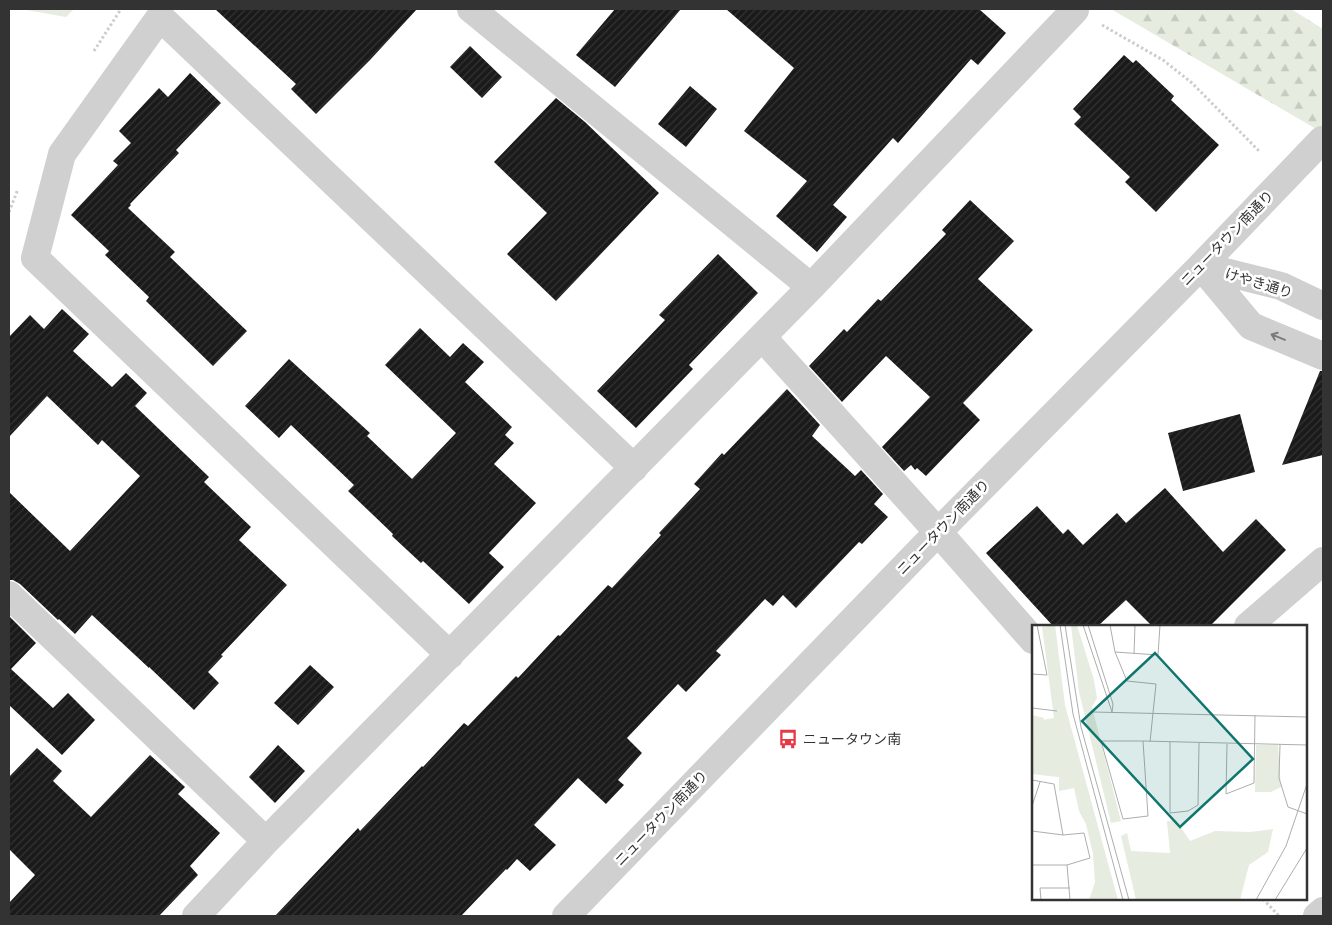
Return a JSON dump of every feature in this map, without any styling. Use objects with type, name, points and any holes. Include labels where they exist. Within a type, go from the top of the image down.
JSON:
[{"type":"street","points":[[471,9],[810,288]]},
{"type":"street","points":[[196,916],[266,841],[810,288],[1074,10]]},
{"type":"street","points":[[450,655],[35,258],[62,154],[160,17],[634,468]]},
{"type":"street","name":"ニュータウン南通り","points":[[566,916],[938,532],[1201,266],[1322,140]]},
{"type":"street","name":"けやき通り","points":[[1201,266],[1281,286],[1323,306]]},
{"type":"street","name":"けやき通り","points":[[1201,266],[1251,326],[1323,356]]},
{"type":"street","points":[[762,337],[1032,639]]},
{"type":"street","points":[[1249,625],[1323,561]]},
{"type":"street","points":[[9,595],[266,841]]},
{"type":"street","points":[[1317,916],[1323,911]]},
{"type":"path","points":[[1074,10],[1163,60],[1192,83],[1260,152]]},
{"type":"path","points":[[1264,900],[1279,916]]},
{"type":"green space","points":[[21,9],[74,9],[66,17]]},
{"type":"green space","points":[[1111,9],[1291,9],[1323,29],[1323,133]]},
{"type":"building","points":[[215,9],[417,9],[316,114],[291,89],[296,84]]},
{"type":"building","points":[[615,9],[681,9],[615,87],[576,55]]},
{"type":"building","points":[[726,9],[979,9],[1006,33],[978,65],[971,59],[898,143],[893,138],[833,205],[847,217],[817,252],[776,216],[807,181],[744,131],[794,68]]},
{"type":"building","points":[[470,46],[502,77],[482,98],[450,67]]},
{"type":"building","points":[[1124,55],[1133,63],[1136,60],[1174,96],[1171,100],[1219,145],[1156,212],[1125,182],[1130,177],[1074,124],[1081,117],[1073,109]]},
{"type":"building","points":[[190,73],[221,103],[176,150],[179,153],[128,208],[175,252],[170,257],[247,331],[213,366],[146,301],[149,297],[105,255],[109,251],[71,215],[118,165],[113,161],[131,143],[119,131],[159,88],[168,97]]},
{"type":"building","points":[[690,86],[717,109],[686,147],[658,124]]},
{"type":"building","points":[[556,98],[585,122],[659,193],[556,301],[507,254],[547,213],[494,162]]},
{"type":"building","points":[[970,200],[1014,241],[978,279],[1033,330],[963,403],[980,420],[926,476],[917,468],[915,470],[911,465],[904,471],[882,447],[930,397],[886,356],[842,402],[809,366],[844,329],[847,332],[878,299],[881,301],[946,234],[942,230]]},
{"type":"building","points":[[718,254],[758,293],[689,365],[693,369],[636,428],[597,391],[665,320],[659,315]]},
{"type":"building","points":[[62,309],[89,334],[73,351],[112,387],[126,373],[147,393],[135,406],[209,477],[204,482],[251,527],[239,540],[287,585],[221,655],[223,656],[208,672],[219,683],[194,710],[92,615],[75,634],[20,584],[9,580],[9,492],[70,551],[140,476],[102,440],[98,445],[47,396],[9,437],[9,337],[30,315],[44,329]]},
{"type":"building","points":[[420,328],[450,357],[463,343],[484,362],[465,382],[512,427],[505,435],[514,443],[494,464],[536,503],[489,553],[504,567],[469,604],[423,561],[421,563],[392,536],[393,534],[348,491],[354,485],[291,425],[279,438],[245,406],[289,359],[370,433],[367,436],[412,479],[456,433],[385,365]]},
{"type":"building","points":[[1320,371],[1323,371],[1323,455],[1282,465]]},
{"type":"building","points":[[787,389],[820,425],[812,436],[855,476],[861,470],[883,494],[874,504],[888,517],[862,544],[859,542],[796,608],[783,595],[773,606],[765,599],[716,651],[721,655],[686,692],[678,684],[627,738],[642,753],[618,780],[624,785],[606,804],[578,778],[534,825],[556,845],[530,871],[517,859],[461,916],[275,916],[358,828],[360,831],[464,723],[468,726],[516,676],[518,678],[558,635],[560,636],[608,585],[612,588],[700,489],[694,484],[722,453],[724,455]]},
{"type":"building","points":[[1240,414],[1255,472],[1183,491],[1168,433]]},
{"type":"building","points":[[1165,488],[1223,552],[1256,519],[1286,550],[1211,625],[1151,625],[1126,600],[1099,625],[1052,625],[986,553],[1037,506],[1063,534],[1068,529],[1083,545],[1117,513],[1126,523]]},
{"type":"building","points":[[9,616],[36,643],[11,669],[53,708],[68,693],[95,720],[62,755],[9,705]]},
{"type":"building","points":[[310,665],[334,687],[298,725],[274,703]]},
{"type":"building","points":[[278,745],[305,771],[275,803],[249,777]]},
{"type":"building","points":[[37,748],[62,771],[53,781],[91,817],[150,755],[185,787],[178,794],[220,833],[190,866],[198,875],[159,916],[9,916],[9,903],[35,875],[9,849],[9,777]]},
{"type":"place","name":"ニュータウン南","points":[[788,739]]}]
